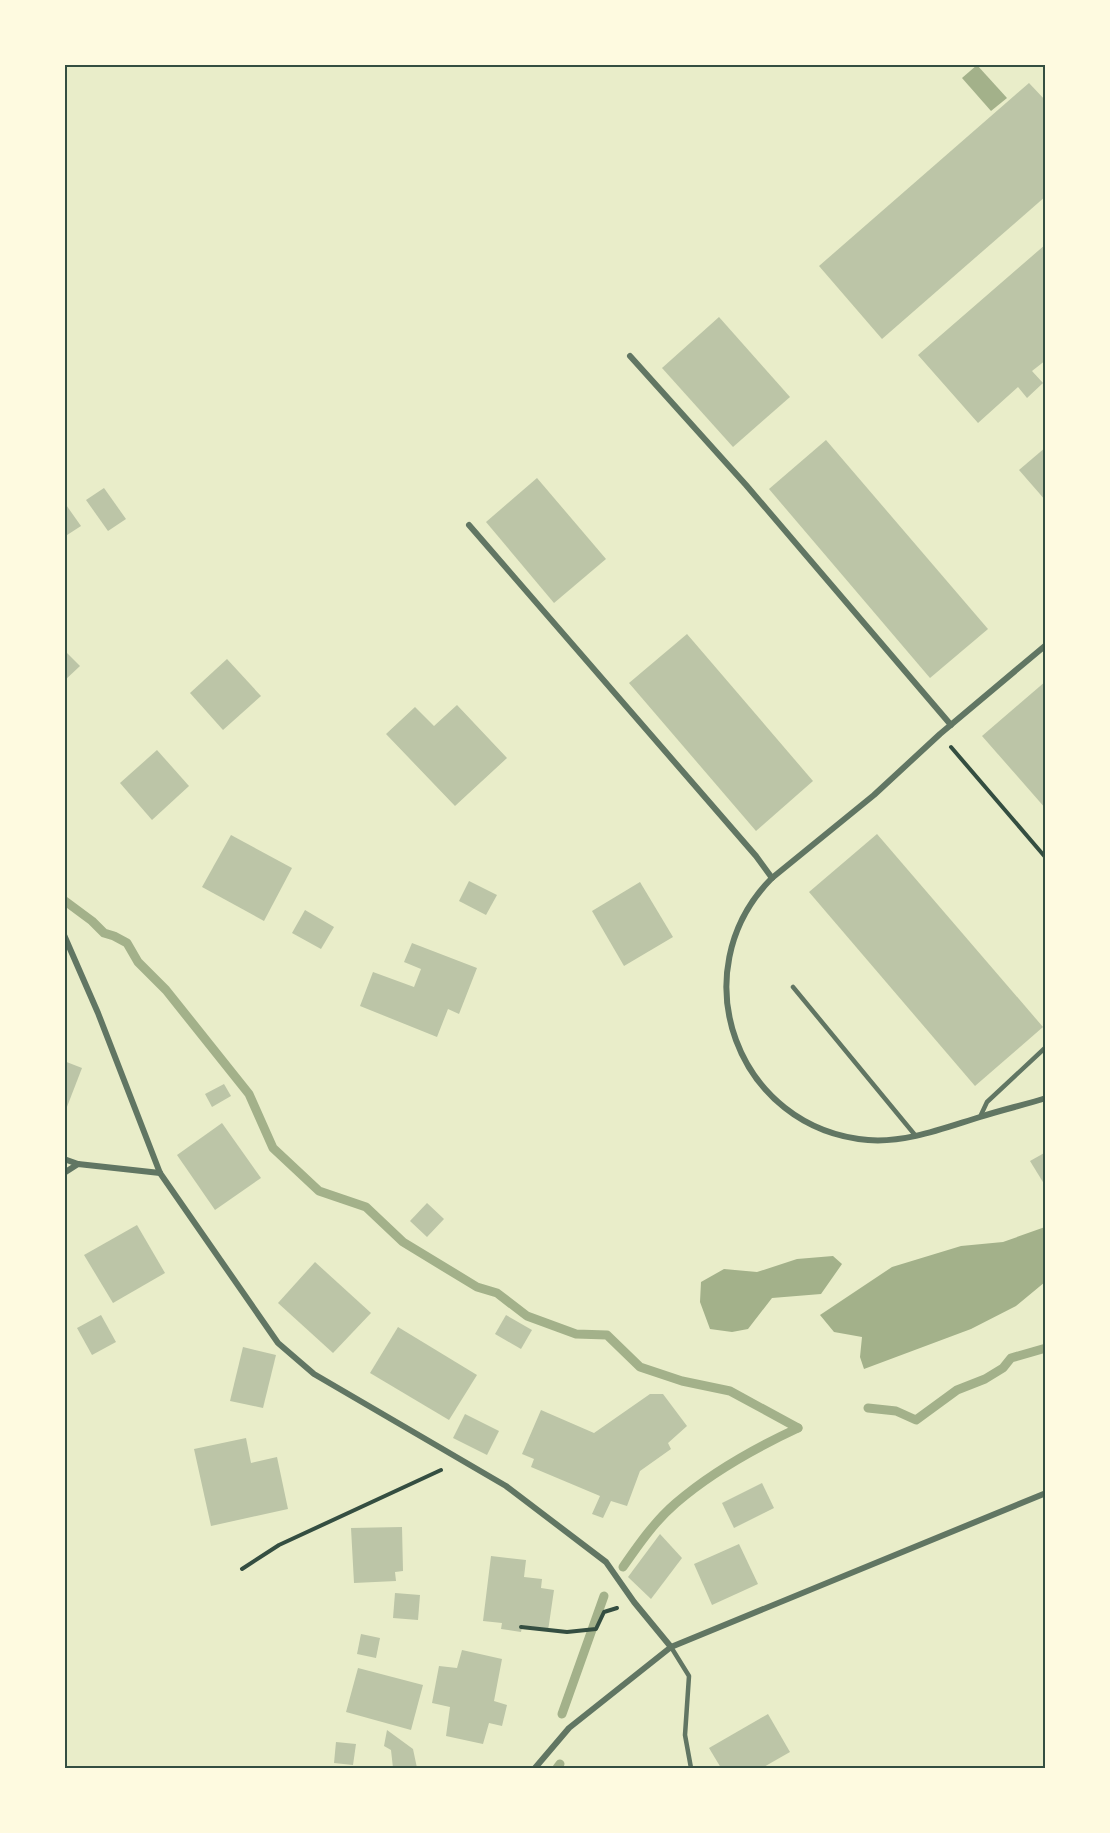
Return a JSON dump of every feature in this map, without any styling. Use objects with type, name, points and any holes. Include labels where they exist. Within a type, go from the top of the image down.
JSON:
[{"type":"street","points":[[630,356],[746,485],[951,725]]},
{"type":"street","points":[[469,525],[756,855],[772,878]]},
{"type":"street","points":[[1046,645],[940,734],[874,795],[772,878],[752,902],[730,947],[726,997],[733,1034],[766,1091],[791,1112],[839,1136],[890,1140],[940,1130],[1046,1098]]},
{"type":"street","points":[[64,935],[98,1013],[160,1173],[278,1343],[314,1374],[506,1486],[606,1562],[634,1602],[671,1647]]},
{"type":"street","points":[[64,1158],[78,1164],[160,1173]]},
{"type":"street","points":[[64,1173],[78,1164]]},
{"type":"street","points":[[535,1768],[569,1728],[671,1647],[1046,1493]]},
{"type":"lane","points":[[793,987],[915,1135]]},
{"type":"lane","points":[[980,1117],[987,1102],[1046,1047]]},
{"type":"lane","points":[[671,1647],[689,1676],[685,1735],[692,1768]]},
{"type":"path","points":[[940,734],[1046,858]]},
{"type":"path","points":[[242,1569],[279,1545],[438,1472],[460,1459]]},
{"type":"path","points":[[521,1627],[548,1631],[596,1629],[604,1612],[634,1602]]},
{"type":"shaded area","points":[[977,65],[1007,98],[991,111],[962,78]]},
{"type":"shaded area","points":[[1045,1227],[1045,1282],[1016,1306],[971,1329],[864,1369],[860,1357],[862,1337],[834,1332],[820,1315],[892,1267],[961,1246],[1003,1242]]},
{"type":"shaded area","points":[[833,1256],[842,1264],[821,1294],[772,1298],[748,1329],[732,1332],[710,1329],[700,1302],[701,1282],[724,1269],[757,1272],[797,1259]]},
{"type":"building","points":[[1029,83],[1046,101],[1046,196],[882,339],[819,266]]},
{"type":"building","points":[[1046,244],[1046,360],[1032,371],[1043,383],[1027,398],[1018,387],[978,423],[918,355]]},
{"type":"building","points":[[719,317],[790,397],[733,447],[662,368]]},
{"type":"building","points":[[826,440],[988,629],[930,678],[769,489]]},
{"type":"building","points":[[1046,447],[1046,501],[1019,470]]},
{"type":"building","points":[[537,478],[606,559],[554,603],[486,522]]},
{"type":"building","points":[[104,488],[126,519],[108,531],[86,500]]},
{"type":"building","points":[[64,502],[81,526],[64,537]]},
{"type":"building","points":[[687,634],[813,781],[756,831],[629,683]]},
{"type":"building","points":[[64,650],[80,666],[64,681]]},
{"type":"building","points":[[227,659],[261,696],[223,730],[190,693]]},
{"type":"building","points":[[1046,681],[1046,809],[982,736]]},
{"type":"building","points":[[457,705],[507,758],[455,806],[386,734],[415,707],[434,726]]},
{"type":"building","points":[[157,750],[189,786],[152,820],[120,783]]},
{"type":"building","points":[[877,834],[1043,1027],[975,1086],[809,892]]},
{"type":"building","points":[[231,835],[292,868],[264,921],[202,887]]},
{"type":"building","points":[[469,881],[497,895],[486,915],[459,901]]},
{"type":"building","points":[[640,882],[673,937],[624,966],[592,911]]},
{"type":"building","points":[[305,910],[334,927],[321,949],[292,933]]},
{"type":"building","points":[[412,943],[477,968],[459,1014],[448,1009],[437,1037],[360,1006],[373,972],[414,987],[421,969],[404,962]]},
{"type":"building","points":[[64,1061],[82,1068],[65,1112],[64,1112]]},
{"type":"building","points":[[224,1084],[231,1096],[212,1107],[205,1094]]},
{"type":"building","points":[[222,1123],[261,1178],[215,1210],[177,1155]]},
{"type":"building","points":[[1046,1152],[1046,1187],[1030,1161]]},
{"type":"building","points":[[427,1203],[444,1219],[427,1237],[410,1221]]},
{"type":"building","points":[[137,1225],[165,1273],[113,1303],[84,1255]]},
{"type":"building","points":[[315,1262],[371,1313],[333,1353],[278,1303]]},
{"type":"building","points":[[101,1315],[116,1342],[92,1355],[77,1328]]},
{"type":"building","points":[[506,1315],[532,1330],[521,1349],[495,1334]]},
{"type":"building","points":[[398,1327],[477,1375],[449,1420],[370,1373]]},
{"type":"building","points":[[243,1347],[276,1355],[263,1408],[230,1401]]},
{"type":"building","points":[[650,1394],[663,1394],[687,1426],[668,1443],[671,1449],[640,1471],[627,1506],[611,1501],[603,1518],[592,1514],[600,1496],[531,1467],[534,1459],[522,1454],[541,1410],[594,1433]]},
{"type":"building","points":[[465,1414],[499,1431],[487,1455],[453,1438]]},
{"type":"building","points":[[246,1438],[251,1463],[277,1457],[288,1509],[211,1526],[194,1449]]},
{"type":"building","points":[[762,1483],[774,1508],[734,1528],[722,1503]]},
{"type":"building","points":[[402,1527],[403,1571],[395,1572],[396,1581],[354,1583],[351,1528]]},
{"type":"building","points":[[660,1534],[682,1558],[651,1599],[628,1577]]},
{"type":"building","points":[[739,1544],[758,1584],[712,1605],[694,1564]]},
{"type":"building","points":[[491,1556],[526,1560],[524,1577],[542,1579],[541,1588],[554,1590],[548,1631],[522,1627],[521,1632],[501,1629],[502,1623],[483,1621]]},
{"type":"building","points":[[395,1593],[420,1595],[418,1620],[393,1618]]},
{"type":"building","points":[[361,1634],[380,1638],[376,1658],[357,1654]]},
{"type":"building","points":[[462,1650],[502,1659],[494,1701],[507,1705],[502,1726],[489,1723],[483,1744],[446,1736],[450,1707],[432,1703],[439,1666],[457,1668]]},
{"type":"building","points":[[358,1668],[423,1685],[411,1730],[346,1712]]},
{"type":"building","points":[[768,1714],[790,1752],[762,1768],[721,1768],[709,1748]]},
{"type":"building","points":[[387,1730],[413,1749],[417,1768],[393,1768],[391,1750],[384,1746]]},
{"type":"building","points":[[336,1742],[356,1744],[353,1765],[334,1763]]},
{"type":"waterway","points":[[65,901],[104,933],[127,943],[138,962],[166,990],[249,1094],[273,1148],[319,1191],[366,1207],[403,1242],[477,1287],[497,1293],[527,1316],[576,1334],[607,1335],[640,1367],[682,1381],[730,1391],[798,1428]]},
{"type":"waterway","points":[[868,1408],[896,1411],[916,1420],[957,1390],[985,1379],[1003,1368],[1011,1358],[1046,1348]]},
{"type":"waterway","points":[[623,1567],[654,1525],[690,1492],[734,1461],[798,1428]]},
{"type":"waterway","points":[[562,1714],[604,1596]]},
{"type":"waterway","points":[[557,1768],[560,1764]]}]
